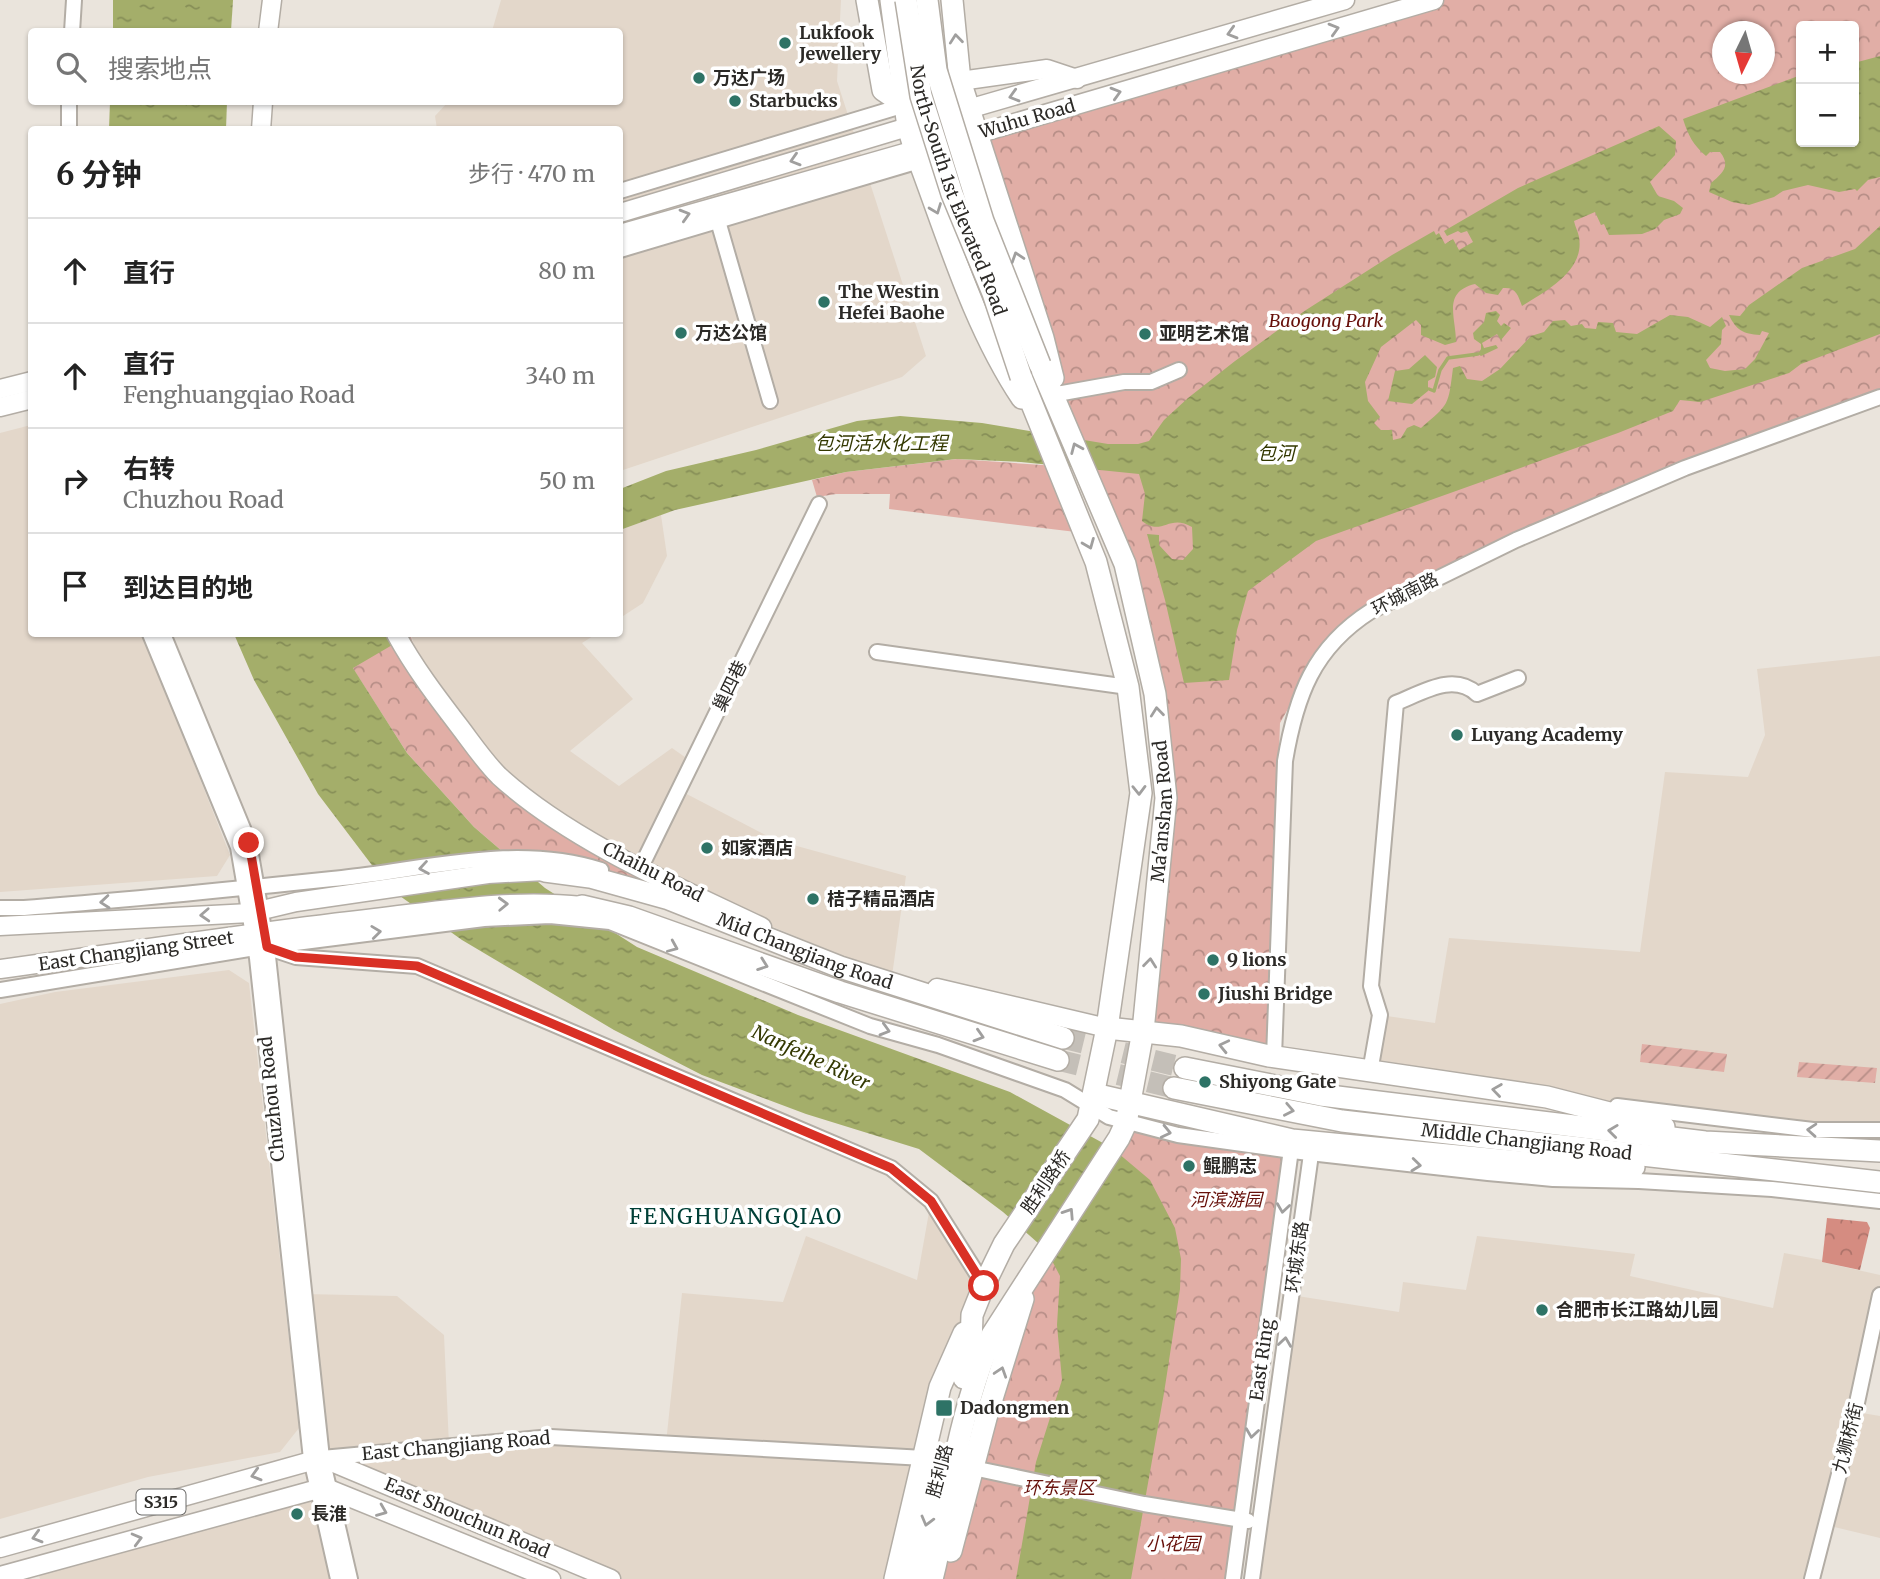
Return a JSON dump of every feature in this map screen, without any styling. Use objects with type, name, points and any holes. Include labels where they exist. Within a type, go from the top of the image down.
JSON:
[{"type":"highway","points":[[867,0],[883,90],[905,105]]},
{"type":"highway","points":[[878,0],[893,92],[905,105]]},
{"type":"highway","points":[[891,0],[908,127],[917,155],[975,308],[1005,372],[1041,426]]},
{"type":"highway","name":"North-South 1st Elevated Road","points":[[906,0],[921,96],[952,194],[993,293],[1021,377]]},
{"type":"highway","name":"North-South 1st Elevated Road","points":[[927,0],[936,70],[983,221],[1040,365]]},
{"type":"highway","points":[[952,0],[960,82],[1043,338],[1063,417]]},
{"type":"highway","name":"Ma'anshan Road","points":[[1032,1270],[1112,1148],[1129,1113],[1143,1031],[1166,798],[1155,694],[1125,564],[1040,365]]},
{"type":"highway","name":"Ma'anshan Road","points":[[1021,377],[1096,562],[1128,687],[1140,793],[1107,1028],[1091,1106]]},
{"type":"highway","name":"Mid Changjiang Road","points":[[542,864],[669,899],[840,967],[1063,1038]]},
{"type":"highway","name":"Mid Changjiang Road","points":[[582,905],[629,916],[840,992],[1058,1060]]},
{"type":"highway","points":[[1107,1028],[1181,1036],[1274,1057],[1547,1097],[1645,1121],[1704,1153]]},
{"type":"highway","name":"Middle Changjiang Road","points":[[1185,1068],[1321,1095],[1880,1182]]},
{"type":"highway","name":"Middle Changjiang Road","points":[[1174,1088],[1342,1121],[1704,1153]]},
{"type":"highway","points":[[1091,1106],[1302,1147],[1563,1166],[1658,1168],[1704,1153],[1880,1152]]},
{"type":"highway","name":"胜利路桥","points":[[1004,1244],[1091,1106]]},
{"type":"highway","name":"胜利路","points":[[912,1579],[957,1409],[971,1346],[972,1315],[1004,1244]]},
{"type":"highway","points":[[943,1579],[986,1418],[1032,1270]]},
{"type":"highway","name":"胜利路","points":[[932,1579],[941,1546],[954,1465],[978,1369],[992,1335],[1032,1270]]},
{"type":"highway","points":[[895,1579],[940,1387],[972,1315]]},
{"type":"main road","points":[[268,28],[272,0]]},
{"type":"main road","name":"Wuhu Road","points":[[623,212],[1345,0]]},
{"type":"main road","name":"Wuhu Road","points":[[623,233],[917,155],[977,134],[1434,0]]},
{"type":"main road","points":[[960,82],[1047,69],[1077,79]]},
{"type":"main road","points":[[261,126],[263,105]]},
{"type":"main road","points":[[0,389],[28,382]]},
{"type":"main road","points":[[0,407],[28,400]]},
{"type":"main road","name":"Chaihu Road","points":[[400,639],[424,679],[484,760],[519,793],[575,831],[641,867],[797,943],[881,973],[950,992],[1107,1028]]},
{"type":"main road","name":"East Changjiang Street","points":[[0,926],[256,912],[296,902],[542,864]]},
{"type":"main road","name":"East Changjiang Street","points":[[0,969],[260,940],[498,904],[582,905]]},
{"type":"main road","name":"East Changjiang Road","points":[[0,1548],[317,1459]]},
{"type":"main road","name":"East Shouchun Road","points":[[317,1459],[611,1579]]},
{"type":"main road","name":"East Shouchun Road","points":[[323,1489],[551,1579]]},
{"type":"main road","name":"S315","points":[[0,1576],[323,1489]]},
{"type":"street","points":[[72,28],[74,0]]},
{"type":"street","points":[[69,105],[69,126]]},
{"type":"street","points":[[623,190],[905,105]]},
{"type":"street","points":[[623,249],[718,221],[917,155]]},
{"type":"street","points":[[718,221],[770,401]]},
{"type":"street","points":[[1057,394],[1124,382],[1151,382],[1179,370]]},
{"type":"street","name":"环城南路","points":[[1274,1057],[1285,761],[1293,719],[1302,691],[1325,651],[1353,623],[1371,611],[1505,545],[1685,468],[1880,397]]},
{"type":"street","name":"巢四巷","points":[[641,867],[819,504]]},
{"type":"street","name":"Chuzhou Road","points":[[151,637],[238,847],[252,888]]},
{"type":"street","name":"Chuzhou Road","points":[[164,637],[249,843],[317,1459],[338,1579]]},
{"type":"street","points":[[877,652],[1128,687]]},
{"type":"street","points":[[1370,1072],[1380,1015],[1371,986],[1396,703],[1445,683],[1469,686],[1477,694],[1518,678]]},
{"type":"street","points":[[0,908],[252,888],[474,860],[589,867],[691,900],[712,902]]},
{"type":"street","points":[[641,867],[691,900],[763,937]]},
{"type":"street","points":[[311,933],[550,916],[610,922],[870,1026],[938,1045],[1065,1090],[1091,1106]]},
{"type":"street","points":[[0,990],[260,940],[296,957],[417,966],[891,1168],[931,1201],[984,1286]]},
{"type":"street","points":[[1547,1097],[1813,1130],[1880,1130]]},
{"type":"street","points":[[1302,1147],[1540,1178],[1772,1189],[1880,1201]]},
{"type":"street","name":"East Ring","points":[[1233,1579],[1302,1147]]},
{"type":"street","name":"环城东路","points":[[1252,1579],[1302,1147]]},
{"type":"street","name":"九狮桥街","points":[[1812,1579],[1855,1412],[1880,1295]]},
{"type":"street","name":"East Changjiang Road","points":[[317,1459],[551,1437],[924,1458]]},
{"type":"street","points":[[974,1468],[1144,1504],[1260,1523]]},
{"type":"street","name":"Chuzhou Road","points":[[323,1489],[350,1579]]},
{"type":"shaded area","points":[[501,0],[841,0],[837,81],[926,356],[902,377],[623,470],[623,126],[437,126],[435,116],[445,105],[623,105],[623,28],[493,28]]},
{"type":"shaded area","points":[[28,426],[28,637],[144,637],[230,855],[217,876],[0,892],[0,433]]},
{"type":"shaded area","points":[[661,515],[667,556],[643,603],[623,616],[623,529]]},
{"type":"shaded area","points":[[412,637],[591,637],[582,643],[633,699],[570,751],[619,786],[672,748],[692,762],[679,790],[775,840],[906,876],[892,976],[712,902],[519,793],[423,679]]},
{"type":"shaded area","points":[[1880,656],[1880,1130],[1813,1130],[1370,1072],[1380,1015],[1435,1023],[1449,938],[1640,952],[1665,772],[1748,777],[1765,735],[1757,669]]},
{"type":"shaded area","points":[[229,970],[249,983],[299,1428],[280,1452],[148,1477],[0,1519],[0,1004],[55,992]]},
{"type":"shaded area","points":[[931,1201],[984,1285],[940,1387],[895,1579],[611,1579],[322,1458],[304,1294],[397,1296],[444,1335],[449,1445],[551,1437],[666,1443],[682,1293],[783,1302],[806,1236],[917,1280]]},
{"type":"shaded area","points":[[1477,1236],[1635,1254],[1630,1276],[1773,1308],[1784,1253],[1880,1275],[1880,1295],[1856,1412],[1880,1416],[1880,1538],[1826,1525],[1812,1579],[1252,1579],[1291,1295],[1399,1312],[1403,1282],[1466,1290]]},
{"type":"shaded area","points":[[318,1489],[338,1579],[40,1579],[36,1567]]},
{"type":"green space","name":"Baogong Park","points":[[1434,0],[1880,0],[1880,398],[1465,561],[1327,640],[1280,723],[1269,1056],[1143,1031],[1166,798],[1125,564],[1063,417],[977,134]]},
{"type":"green space","points":[[957,459],[1057,466],[1084,533],[889,509],[890,494],[836,494],[817,497],[812,480],[846,472]]},
{"type":"green space","points":[[333,637],[411,637],[424,679],[499,775],[691,900],[510,858],[474,827],[407,753]]},
{"type":"green space","points":[[1642,1044],[1727,1054],[1724,1072],[1640,1062]]},
{"type":"green space","points":[[1799,1062],[1877,1068],[1875,1083],[1797,1077]]},
{"type":"green space","points":[[1126,1123],[1292,1151],[1233,1579],[943,1579],[1032,1270]]},
{"type":"green space","points":[[1827,1218],[1867,1222],[1870,1228],[1860,1270],[1822,1262]]},
{"type":"water","points":[[113,0],[233,0],[231,28],[113,28]]},
{"type":"water","points":[[1880,56],[1880,177],[1868,180],[1857,191],[1855,189],[1839,192],[1808,185],[1783,191],[1774,197],[1749,205],[1732,202],[1709,192],[1711,183],[1724,169],[1725,161],[1720,152],[1710,152],[1706,156],[1701,152],[1683,119],[1796,77],[1796,147],[1859,147],[1859,62]]},
{"type":"water","points":[[110,105],[227,105],[226,126],[109,126]]},
{"type":"water","name":"包河","points":[[1659,126],[1676,141],[1675,155],[1650,182],[1658,196],[1674,201],[1683,208],[1680,214],[1664,220],[1655,229],[1642,234],[1609,235],[1595,212],[1574,221],[1579,237],[1576,260],[1562,279],[1552,287],[1522,306],[1514,290],[1503,288],[1498,295],[1486,293],[1475,284],[1458,293],[1454,299],[1456,342],[1445,345],[1421,335],[1421,325],[1416,320],[1381,347],[1365,382],[1368,401],[1380,417],[1374,423],[1381,430],[1392,430],[1393,440],[1401,438],[1407,428],[1414,425],[1421,428],[1443,408],[1450,390],[1453,368],[1460,366],[1467,379],[1482,381],[1500,369],[1531,336],[1544,332],[1553,321],[1565,320],[1571,326],[1582,324],[1585,328],[1596,329],[1598,322],[1613,323],[1616,332],[1637,334],[1670,315],[1688,317],[1710,327],[1722,317],[1726,326],[1722,330],[1721,344],[1706,360],[1710,368],[1725,371],[1745,369],[1755,359],[1769,333],[1762,331],[1760,335],[1749,334],[1737,328],[1729,315],[1740,316],[1749,305],[1802,268],[1855,249],[1880,226],[1880,334],[1801,364],[1789,373],[1700,402],[1680,400],[1673,411],[1618,433],[1316,541],[1248,591],[1237,630],[1229,680],[1184,683],[1147,534],[1159,535],[1159,545],[1172,559],[1183,560],[1193,549],[1192,527],[1177,522],[1155,527],[1142,521],[1145,494],[1139,474],[1021,462],[956,459],[846,472],[675,510],[623,529],[623,488],[666,471],[756,450],[857,421],[900,416],[982,423],[1108,444],[1138,444],[1149,441],[1164,420],[1188,398],[1306,310],[1434,231],[1436,235],[1439,233],[1445,244],[1453,239],[1459,250],[1473,242],[1467,231],[1458,231],[1447,236],[1444,231],[1518,188]]},
{"type":"water","points":[[1496,311],[1500,315],[1497,321],[1501,326],[1504,323],[1511,328],[1501,340],[1497,334],[1482,343],[1484,348],[1496,345],[1498,348],[1481,356],[1478,354],[1481,344],[1474,339],[1473,333],[1484,322],[1486,313]]},
{"type":"water","points":[[1425,355],[1437,367],[1435,377],[1428,381],[1428,391],[1412,404],[1388,401],[1395,371],[1409,369]]},
{"type":"water","name":"Nanfeihe River","points":[[235,637],[406,637],[353,668],[407,753],[474,827],[545,888],[637,947],[798,1015],[1010,1092],[1112,1148],[1150,1180],[1175,1228],[1181,1259],[1180,1289],[1131,1579],[1016,1579],[1036,1462],[1062,1380],[1057,1325],[1060,1276],[1047,1251],[1003,1212],[919,1149],[806,1114],[702,1075],[614,1030],[462,940],[390,889],[318,794],[254,680]]},
{"type":"waterway","points":[[1429,389],[1434,391],[1440,370],[1448,358],[1478,354]]},
{"type":"tunnel","points":[[1063,1038],[1185,1068]]},
{"type":"tunnel","points":[[1058,1060],[1174,1088]]},
{"type":"place","name":"Lukfook Jewellery","points":[[785,43]]},
{"type":"place","name":"万达广场","points":[[699,78]]},
{"type":"place","name":"Starbucks","points":[[735,101]]},
{"type":"place","name":"The Westin Hefei Baohe","points":[[824,302]]},
{"type":"place","name":"万达公馆","points":[[681,333]]},
{"type":"place","name":"亚明艺术馆","points":[[1145,334]]},
{"type":"place","name":"Luyang Academy","points":[[1457,735]]},
{"type":"place","name":"如家酒店","points":[[707,848]]},
{"type":"place","name":"桔子精品酒店","points":[[813,899]]},
{"type":"place","name":"9 lions","points":[[1213,960]]},
{"type":"place","name":"Jiushi Bridge","points":[[1204,994]]},
{"type":"place","name":"Shiyong Gate","points":[[1205,1082]]},
{"type":"place","name":"鲲鹏志","points":[[1189,1166]]},
{"type":"place","name":"合肥市长江路幼儿园","points":[[1542,1310]]},
{"type":"place","name":"Dadongmen","points":[[944,1408]]},
{"type":"place","name":"長淮","points":[[297,1514]]},
{"type":"district","name":"FENGHUANGQIAO","points":[[736,1217]]},
{"type":"route","points":[[249,843],[267,947],[296,957],[417,966],[891,1168],[931,1201],[984,1286]]},
{"type":"water label","name":"包河活水化工程","points":[[881,443]]},
{"type":"park label","name":"河滨游园","points":[[1226,1200]]},
{"type":"park label","name":"环东景区","points":[[1059,1488]]},
{"type":"park label","name":"小花园","points":[[1173,1544]]}]
